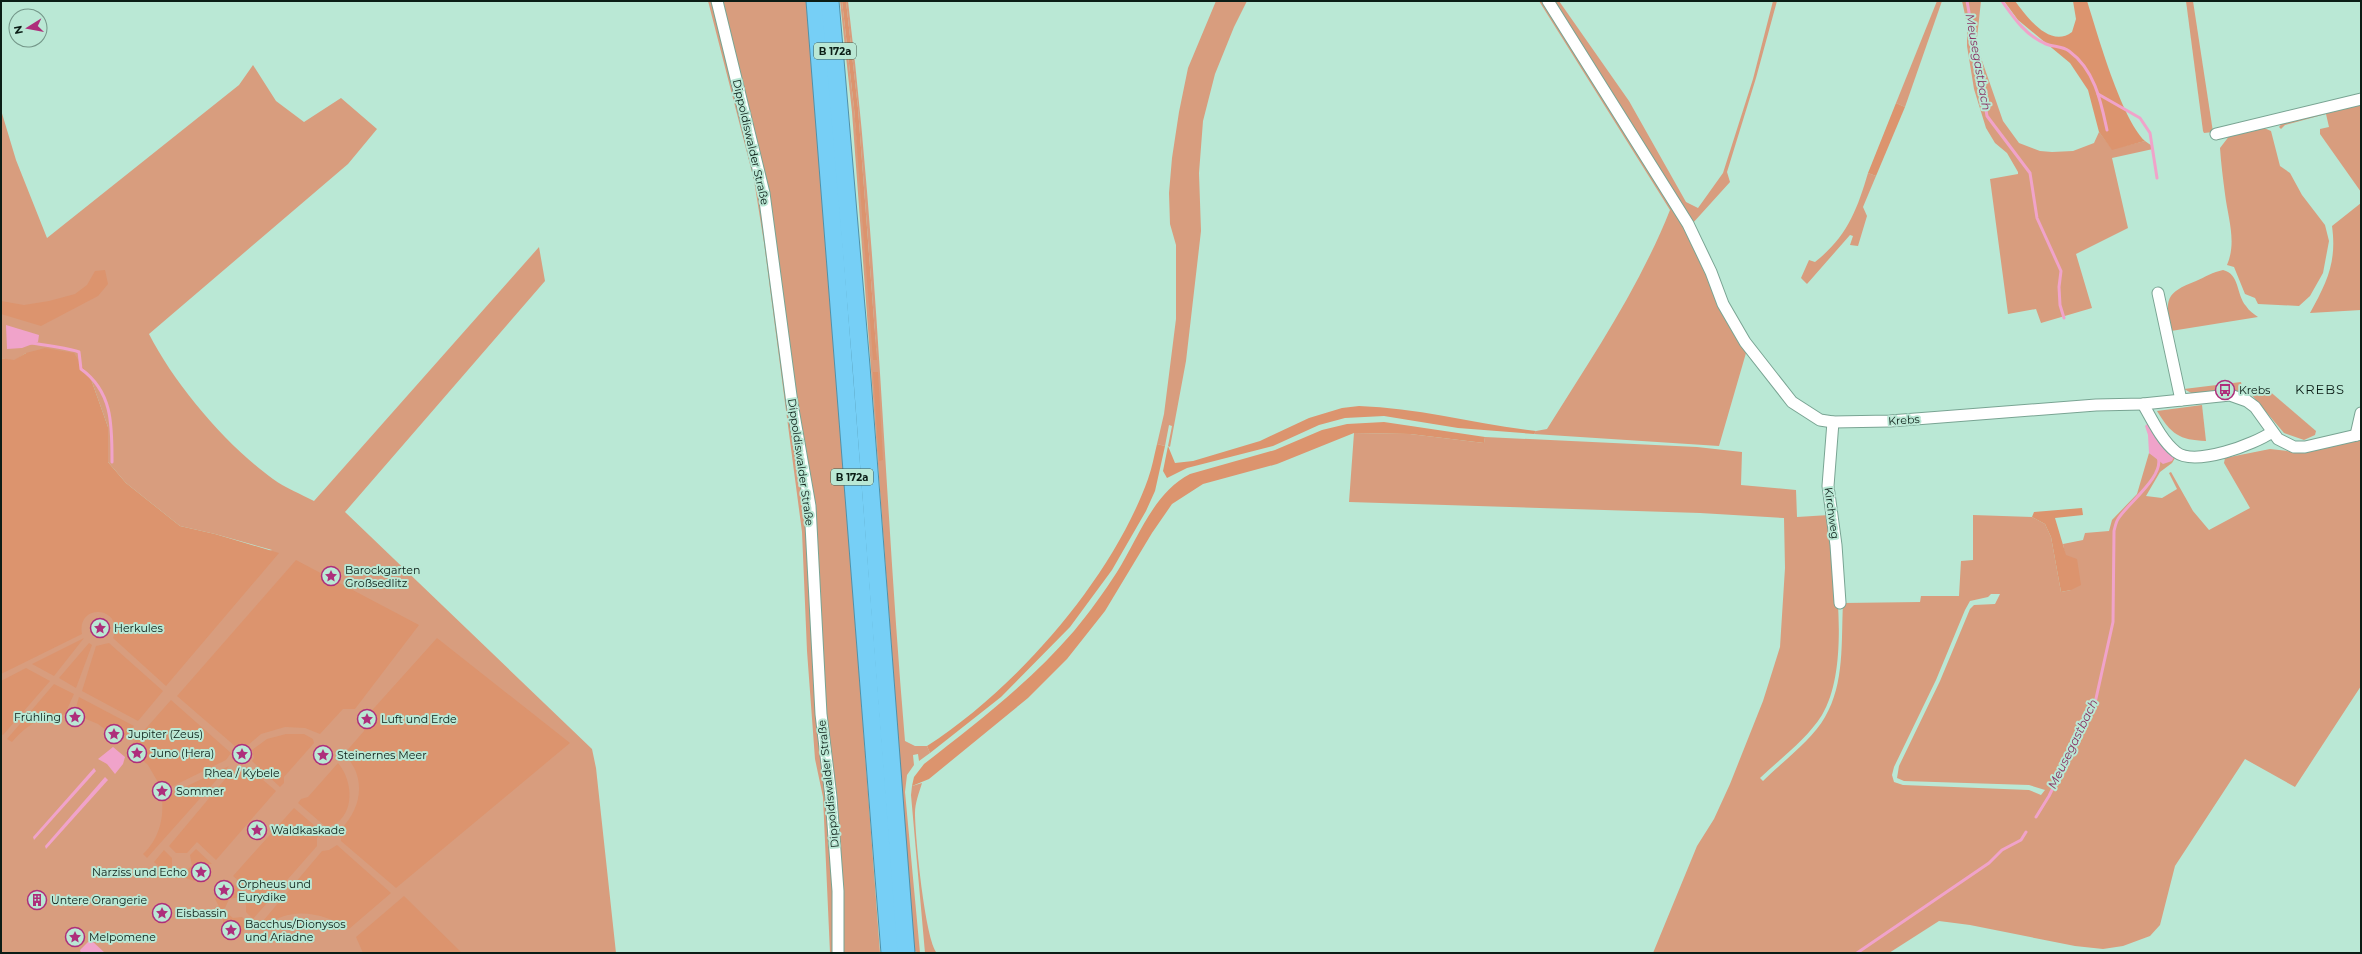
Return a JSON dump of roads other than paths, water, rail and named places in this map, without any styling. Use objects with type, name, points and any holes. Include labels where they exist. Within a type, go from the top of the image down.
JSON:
[{"type":"highway","name":"B 172a","points":[[815,1],[890,953]]},
{"type":"highway","name":"B 172a","points":[[830,1],[861,366],[906,953]]},
{"type":"street","name":"Dippoldiswalder Straße","points":[[716,1],[764,193],[792,403],[810,506],[821,714],[832,796],[837,883],[838,953]]},
{"type":"street","name":"Krebs","points":[[1548,1],[1688,224],[1711,272],[1723,304],[1755,356],[1792,402],[1820,420],[1833,422],[1890,421],[2096,406],[2144,404],[2230,395],[2239,397],[2255,407],[2278,439],[2294,447],[2305,447],[2359,434],[2361,413]]},
{"type":"street","points":[[2216,134],[2361,99]]},
{"type":"street","points":[[2158,293],[2181,400]]},
{"type":"street","points":[[2144,404],[2166,442],[2178,454],[2197,456],[2229,452],[2261,440],[2272,432]]},
{"type":"street","name":"Kirchweg","points":[[1833,422],[1828,486],[1836,545],[1840,603]]},
{"type":"waterway","name":"Meusegastbach","points":[[1967,1],[1987,116],[2030,173],[2037,218],[2061,271],[2059,287],[2060,305],[2064,318]]},
{"type":"waterway","points":[[2002,1],[2021,26],[2032,36],[2046,44],[2066,49],[2085,67],[2096,87],[2107,130]]},
{"type":"waterway","points":[[2098,94],[2140,118],[2150,133],[2157,178]]},
{"type":"waterway","points":[[30,343],[79,352],[81,369],[92,378],[105,399],[111,423],[112,462]]},
{"type":"waterway","name":"Meusegastbach","points":[[2036,817],[2049,796],[2095,703],[2113,622],[2115,526],[2117,520],[2144,490],[2156,473],[2159,465],[2158,457]]},
{"type":"waterway","name":"Meusegastbach","points":[[1857,953],[1989,863],[2002,850],[2021,840],[2026,832]]},
{"type":"place","name":"Krebs","points":[[2225,390]]},
{"type":"place","name":"Barockgarten Großsedlitz","points":[[331,576]]},
{"type":"place","name":"Herkules","points":[[100,628]]},
{"type":"place","name":"Frühling","points":[[75,717]]},
{"type":"place","name":"Luft und Erde","points":[[367,719]]},
{"type":"place","name":"Jupiter (Zeus)","points":[[114,734]]},
{"type":"place","name":"Juno (Hera)","points":[[137,753]]},
{"type":"place","name":"Rhea / Kybele","points":[[242,754]]},
{"type":"place","name":"Steinernes Meer","points":[[323,755]]},
{"type":"place","name":"Sommer","points":[[162,791]]},
{"type":"place","name":"Waldkaskade","points":[[257,830]]},
{"type":"place","name":"Narziss und Echo","points":[[201,872]]},
{"type":"place","name":"Orpheus und Eurydike","points":[[224,890]]},
{"type":"place","name":"Untere Orangerie","points":[[37,900]]},
{"type":"place","name":"Eisbassin","points":[[162,913]]},
{"type":"place","name":"Bacchus/Dionysos und Ariadne","points":[[231,930]]},
{"type":"place","name":"Melpomene","points":[[75,937]]},
{"type":"district","name":"KREBS","points":[[2320,389]]}]
